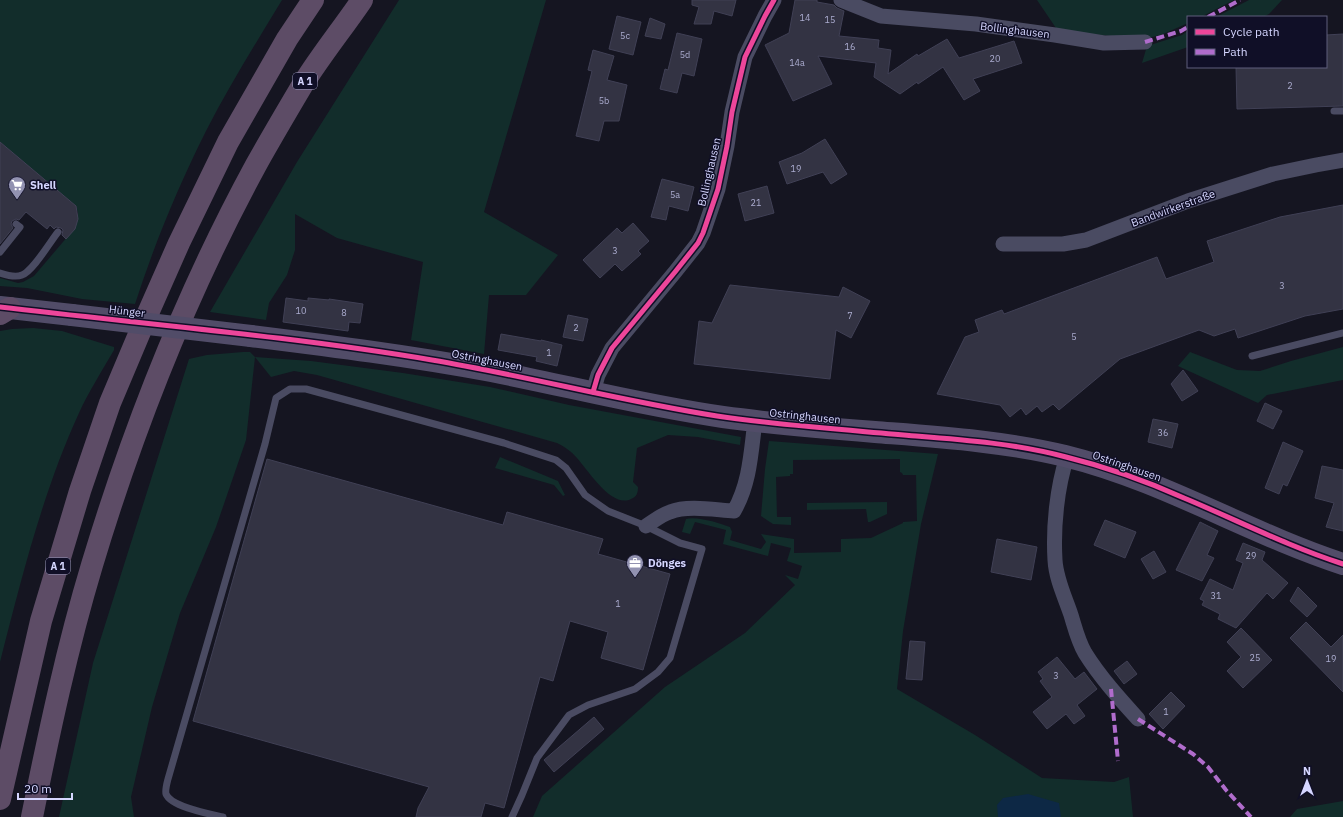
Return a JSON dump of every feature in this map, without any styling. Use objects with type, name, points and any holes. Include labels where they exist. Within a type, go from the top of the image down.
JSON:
[{"type":"highway","name":"A 1","points":[[0,799],[41,621],[78,499],[110,403],[179,243],[228,142],[287,39],[313,0]]},
{"type":"highway","name":"A 1","points":[[32,817],[45,753],[74,629],[101,538],[144,411],[200,280],[256,166],[304,83],[362,0]]},
{"type":"highway","points":[[0,768],[15,732]]},
{"type":"main road","name":"Hünger","points":[[3,310],[72,315],[251,336]]},
{"type":"main road","name":"Ostringhausen","points":[[251,336],[434,360],[682,410],[756,421],[796,426],[987,442],[1028,448],[1120,472],[1296,548],[1343,564]]},
{"type":"street","name":"Bollinghausen","points":[[593,392],[598,375],[612,348],[698,243],[703,233],[718,189],[732,112],[745,57],[774,0]]},
{"type":"street","name":"Bollinghausen","points":[[841,0],[881,16],[976,24],[1104,43],[1145,42]]},
{"type":"street","name":"Bandwirkerstraße","points":[[1003,244],[1064,244],[1086,240],[1188,201],[1273,174],[1316,164],[1343,160]]},
{"type":"street","points":[[646,526],[671,511],[686,508],[734,511],[741,498],[748,476],[756,421]]},
{"type":"street","points":[[1067,457],[1061,476],[1057,510],[1055,560],[1058,578],[1078,639],[1084,652],[1104,680],[1138,719]]},
{"type":"lane","points":[[1334,111],[1343,110]]},
{"type":"lane","points":[[0,252],[20,227],[16,224]]},
{"type":"lane","points":[[0,272],[21,276],[29,271],[58,232]]},
{"type":"lane","points":[[1252,356],[1343,333]]},
{"type":"lane","points":[[223,817],[182,806],[169,799],[166,793],[168,779],[265,444],[276,398],[290,389],[306,389],[504,443],[556,460],[566,468],[585,495],[608,511],[646,526],[680,543],[702,549],[670,658],[658,672],[635,689],[588,705],[569,715],[537,758],[512,817]]},
{"type":"green space","points":[[0,0],[282,0],[206,131],[158,238],[135,304],[82,299],[27,288],[0,286],[0,278],[18,283],[34,276],[74,229],[78,219],[78,213],[76,206],[0,142]]},
{"type":"green space","points":[[399,0],[546,0],[484,212],[558,255],[526,295],[489,295],[484,354],[411,340],[423,262],[337,238],[295,214],[295,250],[287,275],[269,303],[266,320],[210,312],[297,162]]},
{"type":"green space","points":[[1037,0],[1234,0],[1203,16],[1187,16],[1187,23],[1161,35],[1143,39],[1058,31]]},
{"type":"green space","points":[[1249,0],[1282,0],[1269,14],[1265,16],[1218,16]]},
{"type":"green space","points":[[1187,32],[1187,47],[1142,63],[1147,46],[1182,35]]},
{"type":"green space","points":[[33,328],[62,331],[114,347],[114,350],[83,405],[54,473],[16,599],[0,662],[0,331]]},
{"type":"green space","points":[[1343,347],[1343,380],[1267,395],[1258,403],[1178,366],[1190,352],[1237,370],[1260,371]]},
{"type":"green space","points":[[250,352],[255,357],[246,440],[216,527],[180,613],[152,707],[131,797],[134,817],[59,817],[93,663],[189,359],[207,355]]},
{"type":"green space","points":[[255,357],[311,361],[403,373],[490,387],[569,405],[741,437],[740,445],[698,437],[668,435],[637,448],[633,482],[638,487],[637,492],[636,496],[624,501],[608,494],[572,453],[557,443],[317,375],[294,371],[271,377]]},
{"type":"green space","points":[[769,441],[938,454],[921,524],[903,631],[897,689],[975,735],[1042,778],[1114,782],[1129,777],[1133,817],[533,817],[542,796],[665,687],[745,633],[795,585],[785,575],[798,579],[802,566],[787,561],[791,548],[771,543],[768,556],[723,544],[726,530],[695,522],[690,534],[682,532],[686,519],[702,519],[730,527],[732,532],[730,540],[761,549],[766,542],[761,534],[794,539],[794,553],[841,552],[841,539],[871,538],[903,522],[917,521],[916,475],[903,475],[900,472],[900,459],[793,460],[793,474],[790,474],[790,476],[776,477],[777,517],[791,517],[791,525],[773,524],[761,516]]},
{"type":"green space","points":[[500,457],[558,481],[565,495],[563,496],[554,485],[495,468]]},
{"type":"green space","points":[[887,502],[887,514],[870,522],[868,522],[866,509],[807,510],[807,503]]},
{"type":"green space","points":[[1343,801],[1343,817],[1290,817],[1297,809]]},
{"type":"water","points":[[1028,794],[1059,803],[1061,817],[998,817],[997,805],[1003,798]]},
{"type":"building","points":[[692,0],[736,0],[732,16],[714,11],[711,24],[694,24],[699,7],[692,5]]},
{"type":"building","points":[[795,0],[817,0],[817,2],[834,5],[844,11],[839,36],[879,40],[878,48],[891,50],[888,74],[917,54],[918,56],[947,39],[959,58],[1014,41],[1022,63],[973,79],[980,91],[964,100],[943,67],[900,94],[874,77],[876,63],[818,56],[832,84],[793,101],[765,45],[789,33]]},
{"type":"building","points":[[617,16],[641,22],[633,55],[609,49]]},
{"type":"building","points":[[650,18],[665,24],[661,39],[645,36]]},
{"type":"building","points":[[677,33],[702,39],[694,76],[682,73],[677,93],[660,89],[665,69],[668,70]]},
{"type":"building","points":[[1343,34],[1343,106],[1237,109],[1236,68],[1327,68],[1327,35]]},
{"type":"building","points":[[593,50],[614,56],[607,80],[627,85],[619,121],[604,121],[599,141],[576,136],[592,71],[588,70]]},
{"type":"building","points":[[825,139],[847,174],[831,184],[823,172],[787,184],[779,162],[802,153]]},
{"type":"building","points":[[0,142],[76,206],[78,219],[75,229],[66,239],[62,235],[63,230],[61,228],[56,227],[54,229],[50,225],[47,229],[26,212],[19,220],[16,219],[12,221],[11,224],[13,228],[0,244]]},
{"type":"building","points":[[662,179],[694,187],[688,211],[669,206],[666,220],[651,217]]},
{"type":"building","points":[[767,186],[774,213],[745,221],[738,194]]},
{"type":"building","points":[[1343,205],[1343,309],[1305,316],[1238,338],[1235,329],[1214,336],[1199,330],[1120,359],[1059,410],[1053,404],[1042,412],[1037,406],[1026,415],[1021,408],[1010,417],[1000,405],[937,394],[965,337],[979,332],[975,320],[1002,310],[1004,314],[1157,257],[1166,279],[1214,262],[1207,241],[1280,217]]},
{"type":"building","points":[[633,223],[649,241],[638,251],[641,254],[622,271],[615,264],[600,278],[583,260],[617,228],[622,233]]},
{"type":"building","points":[[730,285],[839,297],[843,287],[870,301],[851,338],[836,330],[830,379],[694,364],[699,321],[712,323]]},
{"type":"building","points":[[286,298],[308,301],[308,298],[329,299],[363,304],[360,323],[349,322],[348,331],[283,322]]},
{"type":"building","points":[[568,315],[588,319],[583,341],[563,337]]},
{"type":"building","points":[[501,334],[562,345],[557,366],[536,361],[537,357],[498,350]]},
{"type":"building","points":[[1183,370],[1198,391],[1182,401],[1171,384]]},
{"type":"building","points":[[1265,403],[1282,411],[1273,429],[1257,421]]},
{"type":"building","points":[[1153,419],[1178,424],[1172,448],[1148,442]]},
{"type":"building","points":[[1283,442],[1303,451],[1287,486],[1283,484],[1279,494],[1265,488]]},
{"type":"building","points":[[267,459],[503,525],[507,512],[603,539],[598,554],[670,574],[643,670],[601,658],[608,632],[570,621],[553,681],[540,677],[504,808],[485,803],[481,817],[416,817],[418,808],[429,787],[193,721]]},
{"type":"building","points":[[1322,466],[1343,470],[1343,531],[1326,527],[1334,503],[1315,498]]},
{"type":"building","points":[[1105,520],[1136,532],[1125,558],[1094,545]]},
{"type":"building","points":[[1200,522],[1218,531],[1207,555],[1214,558],[1202,581],[1176,570]]},
{"type":"building","points":[[997,539],[1037,547],[1031,580],[991,572]]},
{"type":"building","points":[[1243,543],[1265,552],[1262,560],[1288,583],[1273,599],[1267,593],[1236,628],[1218,619],[1220,614],[1202,605],[1204,601],[1200,599],[1210,579],[1233,590],[1243,563],[1236,560]]},
{"type":"building","points":[[1154,551],[1166,572],[1153,579],[1141,559]]},
{"type":"building","points":[[1298,587],[1317,606],[1307,617],[1290,601]]},
{"type":"building","points":[[1306,622],[1331,647],[1343,635],[1343,692],[1290,638]]},
{"type":"building","points":[[1241,628],[1272,660],[1243,688],[1227,671],[1241,657],[1227,642]]},
{"type":"building","points":[[910,641],[925,642],[922,680],[906,679]]},
{"type":"building","points":[[1057,657],[1075,679],[1084,672],[1097,689],[1077,705],[1085,716],[1074,724],[1066,714],[1047,729],[1033,712],[1052,697],[1040,681],[1043,679],[1038,672]]},
{"type":"building","points":[[1127,661],[1137,674],[1124,684],[1114,671]]},
{"type":"building","points":[[1171,692],[1185,706],[1163,729],[1149,714]]},
{"type":"building","points":[[594,717],[604,729],[554,772],[544,760]]},
{"type":"marked path","points":[[1210,16],[1240,0]]},
{"type":"marked path","points":[[1145,42],[1181,31],[1187,28]]},
{"type":"marked path","points":[[1111,689],[1118,761]]},
{"type":"marked path","points":[[1138,719],[1193,754],[1208,767],[1226,790],[1251,817]]},
{"type":"cycle path","points":[[593,392],[598,375],[612,348],[698,243],[703,233],[718,189],[732,112],[745,57],[774,0]]},
{"type":"cycle path","points":[[0,307],[270,337],[432,360],[717,416],[816,428],[973,441],[1029,449],[1081,461],[1141,480],[1282,541],[1343,564]]},
{"type":"place","name":"Shell","points":[[17,200]]},
{"type":"place","name":"Dönges","points":[[635,578]]}]
